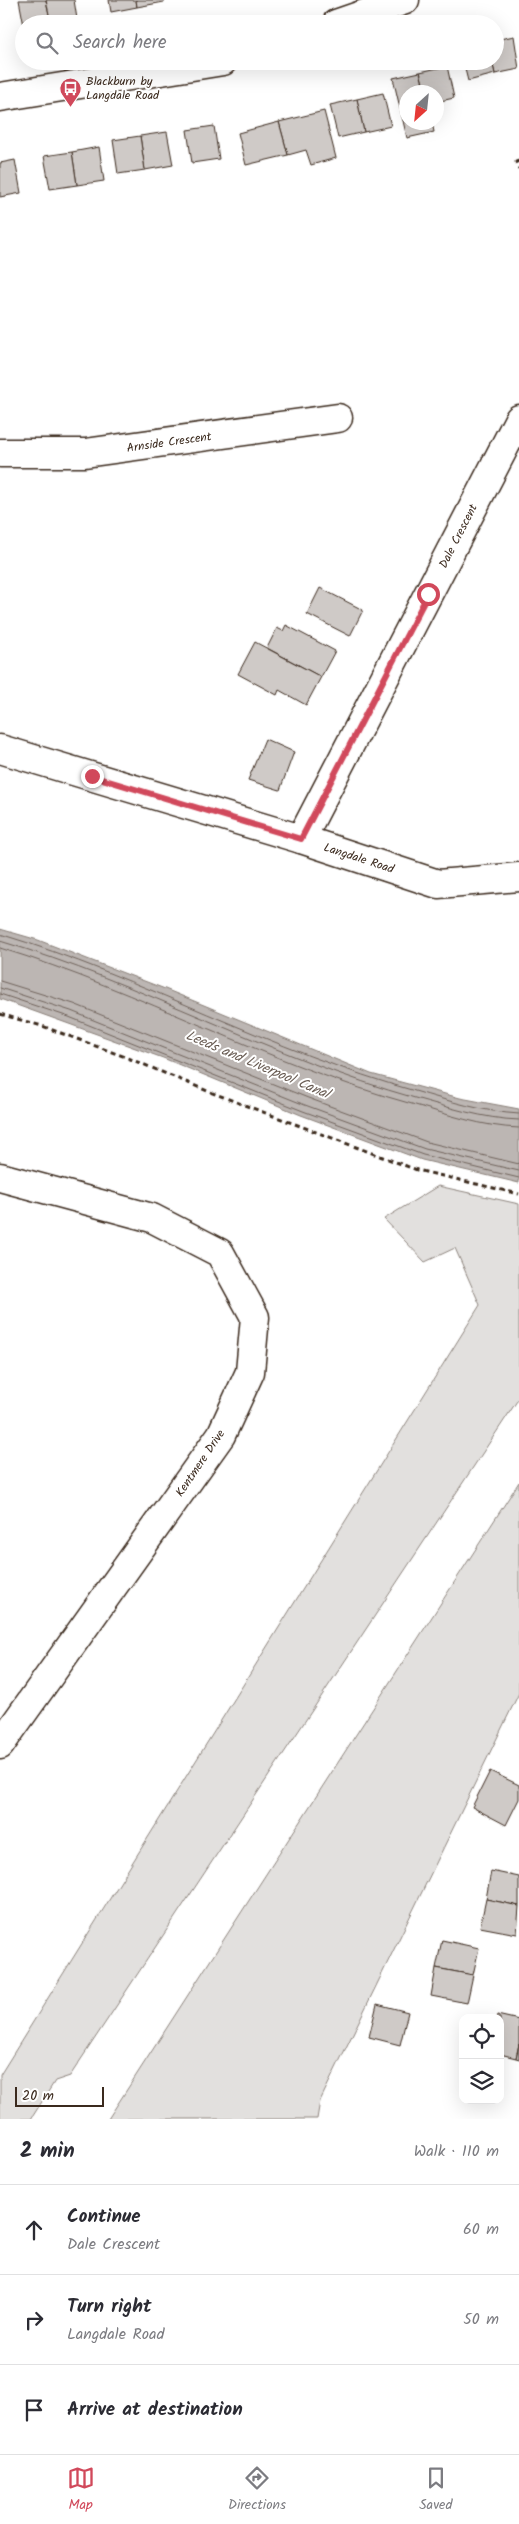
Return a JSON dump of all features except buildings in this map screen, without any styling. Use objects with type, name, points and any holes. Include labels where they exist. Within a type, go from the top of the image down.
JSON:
[{"type":"street","points":[[362,15],[405,0]]},
{"type":"street","points":[[0,97],[167,70]]},
{"type":"street","name":"Arnside Crescent","points":[[0,453],[85,454],[338,418]]},
{"type":"street","name":"Dale Crescent","points":[[301,839],[519,419]]},
{"type":"street","name":"Langdale Road","points":[[0,750],[301,839],[438,884],[519,877]]},
{"type":"street","name":"Kentmere Drive","points":[[0,1177],[152,1218],[220,1253],[255,1317],[250,1372],[221,1435],[8,1716],[0,1745]]},
{"type":"path","points":[[519,161],[516,162],[519,169]]},
{"type":"path","points":[[0,1014],[42,1026],[128,1058],[210,1092],[418,1170],[519,1194]]},
{"type":"shaded area","points":[[438,1186],[519,1204],[519,1398],[70,2076],[55,2081],[31,2119],[0,2119],[0,2075],[480,1305],[455,1248],[425,1262],[384,1219]]},
{"type":"shaded area","points":[[519,1482],[519,1693],[320,2101],[317,2119],[108,2119]]},
{"type":"water","name":"Leeds and Liverpool Canal","points":[[0,929],[38,940],[165,989],[371,1074],[460,1098],[519,1109],[519,1183],[422,1160],[301,1115],[163,1058],[0,999]]},
{"type":"place","name":"Blackburn by Langdale Road","points":[[70,107]]},
{"type":"route","points":[[92,776],[301,839],[428,594]]}]
